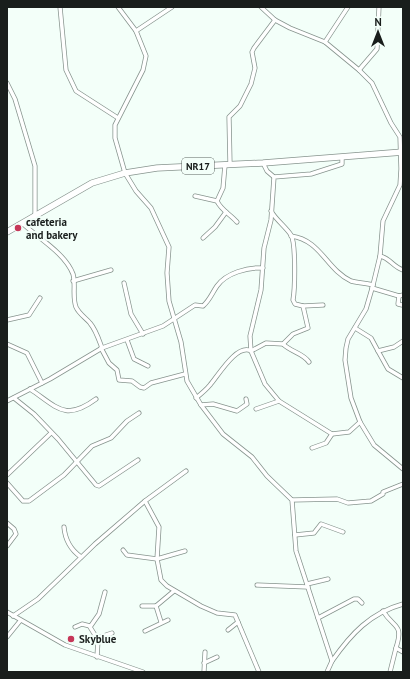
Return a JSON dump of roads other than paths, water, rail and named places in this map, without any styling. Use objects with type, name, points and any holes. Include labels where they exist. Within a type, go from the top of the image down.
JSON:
[{"type":"main road","name":"NR17","points":[[7,232],[92,183],[125,173],[157,168],[402,152]]},
{"type":"street","points":[[60,7],[66,70],[76,92],[118,118]]},
{"type":"street","points":[[118,7],[136,31],[144,50],[145,64],[136,86],[118,118],[114,130],[125,173],[136,191],[151,208],[170,247],[167,282],[174,320],[181,342],[184,374],[196,398],[222,434],[247,452],[267,476],[292,500],[296,551],[332,661]]},
{"type":"street","points":[[136,31],[172,7]]},
{"type":"street","points":[[260,7],[275,20],[290,28],[325,42],[359,70],[372,83],[391,123],[400,137],[402,152],[400,185],[381,228],[380,256],[373,287],[366,309],[348,339],[345,360],[351,398],[360,422],[374,445],[403,470]]},
{"type":"street","points":[[325,42],[348,7]]},
{"type":"street","points":[[359,70],[377,49],[379,7]]},
{"type":"street","points":[[217,201],[228,164],[229,117],[240,106],[251,84],[254,68],[252,52],[275,20]]},
{"type":"street","points":[[7,83],[15,99],[35,166],[35,215]]},
{"type":"street","points":[[263,162],[267,171],[274,177],[311,174],[342,164],[342,157]]},
{"type":"street","points":[[274,177],[270,210],[271,220],[264,248],[261,290],[250,336],[251,351],[265,384],[279,401],[332,434],[348,432],[360,422]]},
{"type":"street","points":[[195,196],[217,201],[237,222]]},
{"type":"street","points":[[270,210],[276,220],[292,236],[300,237],[315,246],[332,266],[352,281],[401,296],[398,304],[402,305]]},
{"type":"street","points":[[203,238],[215,227],[226,212]]},
{"type":"street","points":[[22,223],[36,237],[62,256],[73,275],[75,306],[90,323],[109,364],[118,370],[119,380],[132,381],[144,388],[151,383],[184,374]]},
{"type":"street","points":[[292,236],[295,285],[293,300],[296,304],[303,306],[323,305]]},
{"type":"street","points":[[380,256],[386,258],[394,267],[403,270]]},
{"type":"street","points":[[7,401],[42,383],[102,348],[143,334],[174,320],[195,305],[203,306],[207,303],[218,284],[241,270],[263,268]]},
{"type":"street","points":[[73,281],[111,270]]},
{"type":"street","points":[[124,283],[131,314],[143,334]]},
{"type":"street","points":[[7,320],[29,314],[40,298]]},
{"type":"street","points":[[282,344],[293,334],[308,328],[303,306]]},
{"type":"street","points":[[355,328],[371,338],[388,369],[403,378]]},
{"type":"street","points":[[127,340],[134,359],[148,366]]},
{"type":"street","points":[[378,351],[394,347],[403,341]]},
{"type":"street","points":[[196,398],[241,350],[251,351],[266,342],[282,344],[291,351],[305,357],[309,362]]},
{"type":"street","points":[[7,344],[26,353],[42,383]]},
{"type":"street","points":[[30,389],[63,411],[74,411],[96,399]]},
{"type":"street","points":[[14,398],[34,414],[77,461],[96,485],[99,486],[138,460]]},
{"type":"street","points":[[201,405],[213,404],[237,411],[247,404],[246,399]]},
{"type":"street","points":[[256,409],[279,401]]},
{"type":"street","points":[[7,483],[23,501],[29,501],[64,475],[92,446],[111,438],[128,421],[139,413]]},
{"type":"street","points":[[7,475],[51,433]]},
{"type":"street","points":[[312,448],[326,443],[332,434]]},
{"type":"street","points":[[13,616],[38,599],[81,557],[145,501],[186,471]]},
{"type":"street","points":[[292,500],[337,499],[348,504],[364,502],[403,484]]},
{"type":"street","points":[[145,501],[159,527],[157,559],[161,580],[174,591],[210,610],[217,613],[232,613],[235,615],[259,672]]},
{"type":"street","points":[[7,523],[14,529],[16,534],[7,546]]},
{"type":"street","points":[[294,535],[314,533],[321,524],[342,532]]},
{"type":"street","points":[[64,527],[65,534],[73,551],[81,557]]},
{"type":"street","points":[[123,550],[127,555],[157,559],[185,551]]},
{"type":"street","points":[[257,585],[308,585],[328,579]]},
{"type":"street","points":[[142,606],[156,606],[174,591]]},
{"type":"street","points":[[90,626],[99,614],[105,592]]},
{"type":"street","points":[[318,618],[354,600],[358,599],[362,602]]},
{"type":"street","points":[[327,672],[332,661],[346,640],[364,622],[383,611],[403,604]]},
{"type":"street","points":[[156,606],[161,622]]},
{"type":"street","points":[[383,611],[398,628],[399,635],[390,672]]},
{"type":"street","points":[[7,612],[20,622],[65,646],[143,672]]},
{"type":"street","points":[[144,631],[168,620]]},
{"type":"street","points":[[7,637],[20,622]]},
{"type":"street","points":[[228,630],[238,622]]},
{"type":"street","points":[[74,627],[82,624],[90,626],[98,638],[97,657]]},
{"type":"street","points":[[98,638],[112,633]]},
{"type":"street","points":[[396,648],[403,652]]},
{"type":"street","points":[[204,672],[205,652]]},
{"type":"street","points":[[204,663],[217,657]]},
{"type":"place","name":"cafeteria and bakery","points":[[18,228]]},
{"type":"place","name":"Skyblue","points":[[71,639]]}]
